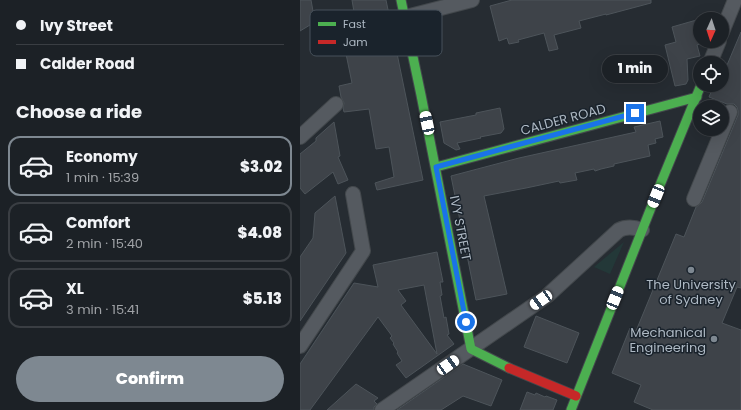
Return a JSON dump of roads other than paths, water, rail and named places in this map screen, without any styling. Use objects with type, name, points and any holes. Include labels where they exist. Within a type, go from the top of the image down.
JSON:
[{"type":"street","name":"IVY STREET","points":[[401,0],[404,10]]},
{"type":"street","points":[[435,10],[472,0]]},
{"type":"street","points":[[729,15],[735,0]]},
{"type":"street","name":"IVY STREET","points":[[413,56],[471,349]]},
{"type":"street","points":[[571,410],[698,92]]},
{"type":"street","name":"CALDER ROAD","points":[[436,167],[697,96]]},
{"type":"street","points":[[300,138],[336,104]]},
{"type":"street","points":[[694,199],[730,112]]},
{"type":"street","points":[[300,346],[363,251],[353,194]]},
{"type":"street","points":[[382,410],[547,296],[619,230],[628,227],[642,230]]},
{"type":"street","points":[[471,349],[512,369],[576,396]]},
{"type":"place","name":"The University of Sydney","points":[[691,270]]},
{"type":"place","name":"Mechanical Engineering","points":[[714,339]]}]
